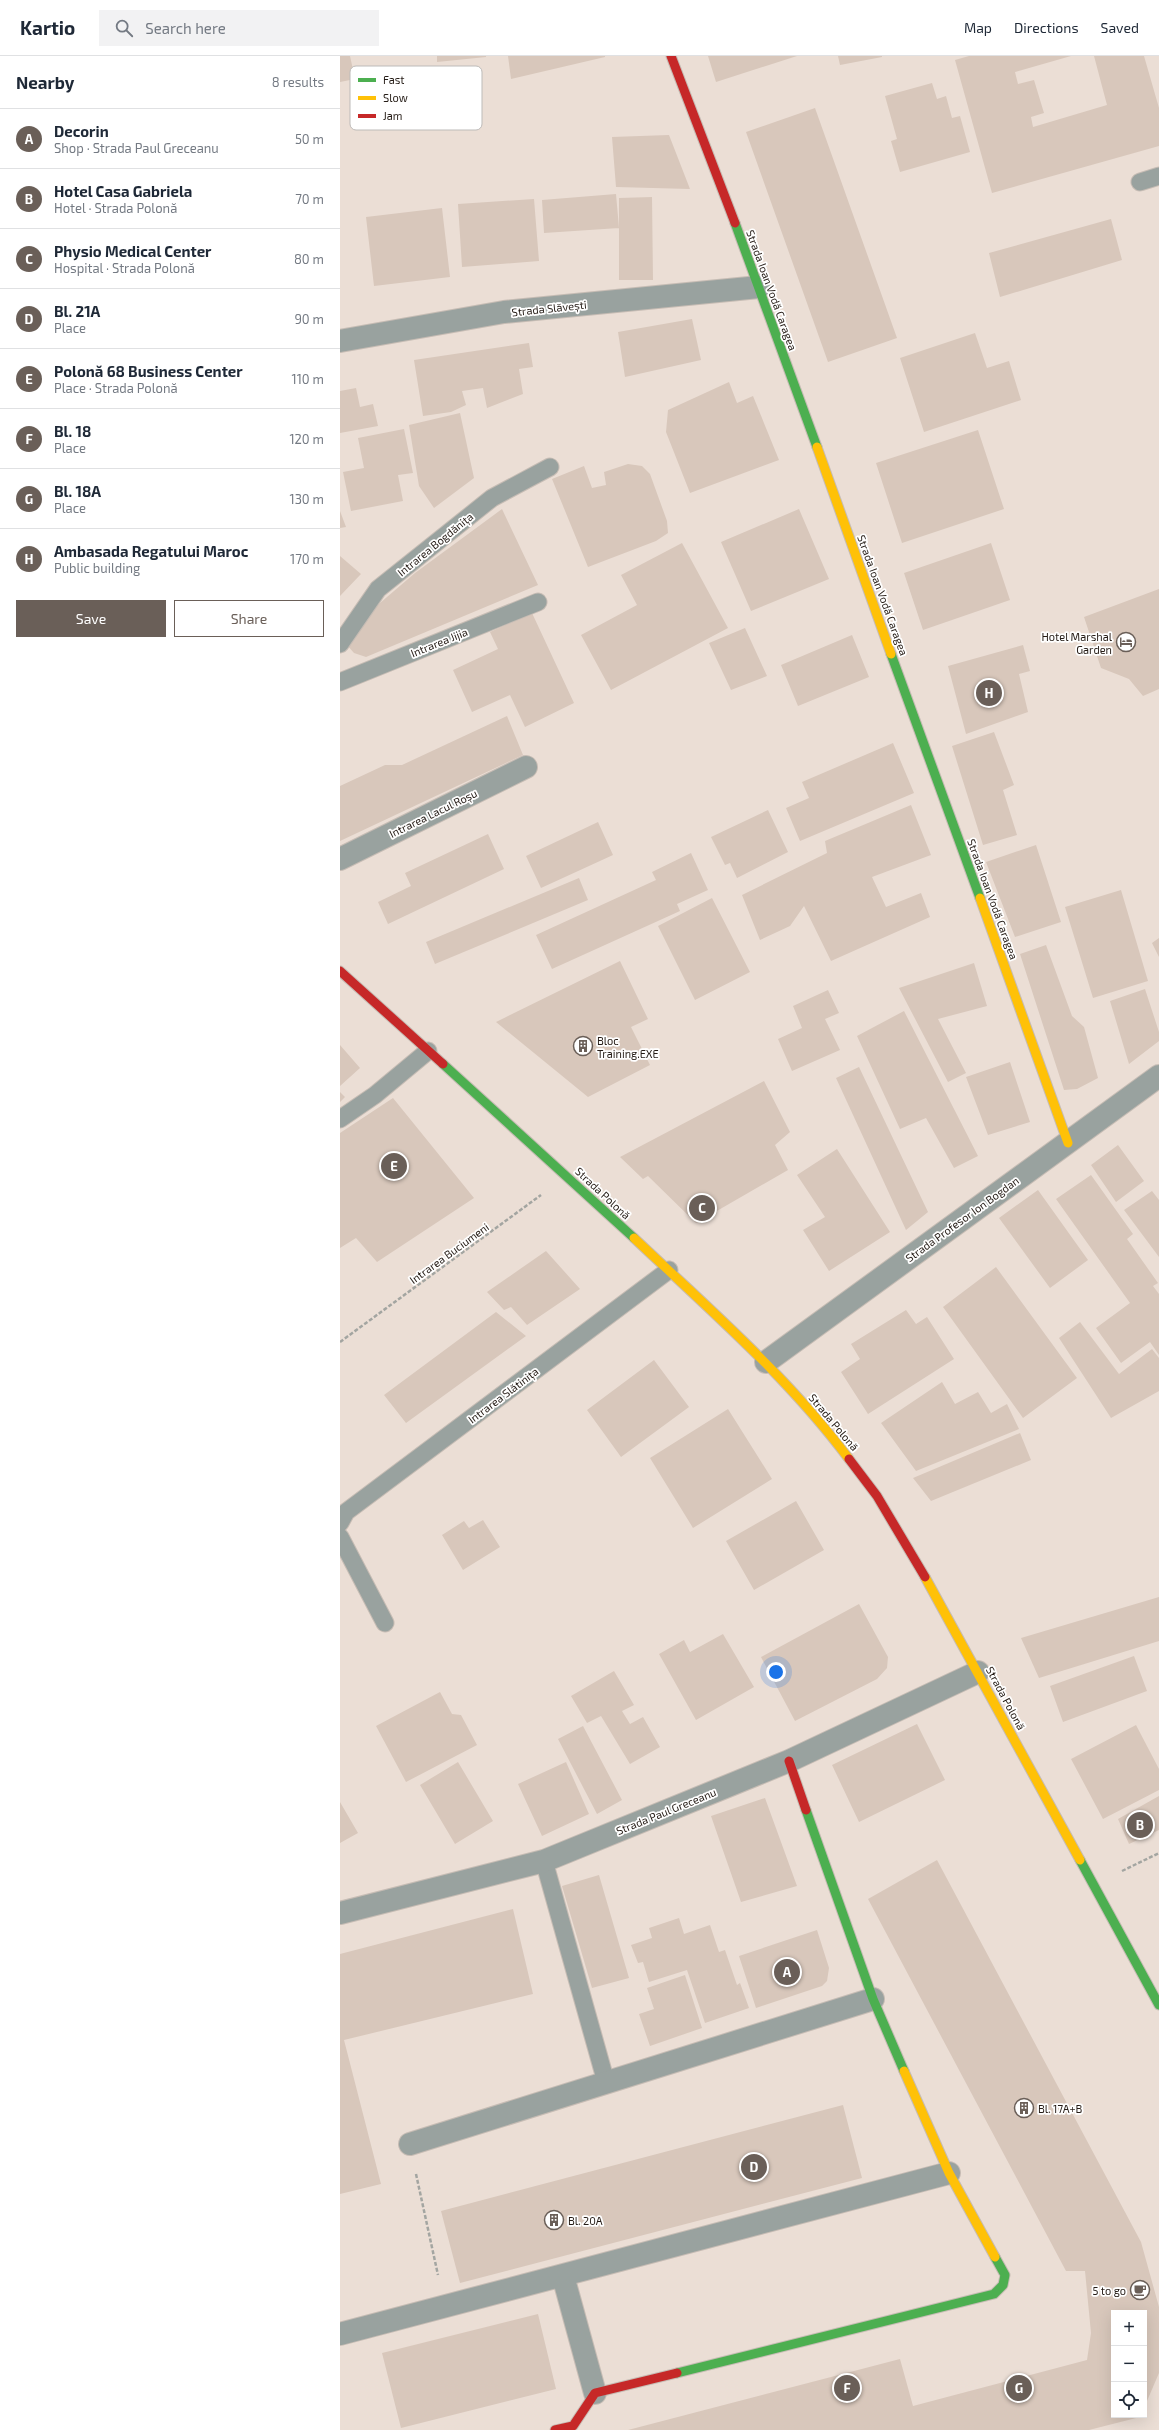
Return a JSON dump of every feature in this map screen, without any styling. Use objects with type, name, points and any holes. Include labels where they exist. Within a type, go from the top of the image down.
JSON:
[{"type":"street","name":"Strada Ioan Vodă Caragea","points":[[671,56],[759,287],[1068,1143]]},
{"type":"street","name":"Strada Slăvești","points":[[340,341],[504,312],[759,287]]},
{"type":"street","name":"Intrarea Lacul Roșu","points":[[340,859],[526,767]]},
{"type":"street","name":"Strada Polonă","points":[[340,972],[669,1270],[766,1362],[826,1428],[877,1496],[910,1550],[1159,2005]]},
{"type":"street","name":"Strada Profesor Ion Bogdan","points":[[766,1362],[1159,1076]]},
{"type":"street","name":"Strada Paul Greceanu","points":[[340,1913],[544,1861],[789,1761],[978,1672]]},
{"type":"street","points":[[556,2430],[573,2426],[595,2393],[994,2294],[1003,2285],[1005,2275],[949,2173],[873,1999],[789,1761]]},
{"type":"street","points":[[410,2144],[873,1999]]},
{"type":"street","points":[[340,2334],[949,2173]]},
{"type":"street","points":[[563,2276],[595,2393]]},
{"type":"lane","points":[[1140,182],[1159,176]]},
{"type":"lane","name":"Intrarea Bogdănița","points":[[340,644],[378,589],[492,498],[550,467]]},
{"type":"lane","name":"Intrarea Jijia","points":[[340,682],[538,602]]},
{"type":"lane","points":[[340,1119],[375,1096],[428,1051]]},
{"type":"lane","name":"Intrarea Slătinița","points":[[340,1523],[346,1512],[669,1270]]},
{"type":"lane","points":[[340,1537],[385,1623]]},
{"type":"lane","points":[[544,1861],[606,2082]]},
{"type":"path","name":"Intrarea Buciumeni","points":[[340,1342],[567,1176]]},
{"type":"path","points":[[1092,1885],[1159,1853]]},
{"type":"path","points":[[410,2144],[445,2307]]},
{"type":"building","points":[[340,56],[350,56],[352,66],[350,66],[350,80],[340,82]]},
{"type":"building","points":[[437,56],[486,56],[486,57],[437,62]]},
{"type":"building","points":[[508,56],[605,56],[605,57],[511,79]]},
{"type":"building","points":[[708,56],[797,56],[716,82]]},
{"type":"building","points":[[838,56],[882,56],[882,57],[840,65]]},
{"type":"building","points":[[969,56],[1071,56],[1015,72],[1018,84],[1034,80],[1044,113],[1031,117],[1033,127],[1107,105],[1094,56],[1144,56],[1159,108],[1159,146],[992,193],[955,60]]},
{"type":"building","points":[[932,83],[937,99],[946,96],[952,118],[960,116],[970,152],[900,172],[891,141],[897,139],[885,96]]},
{"type":"building","points":[[815,108],[897,338],[828,362],[746,132]]},
{"type":"building","points":[[669,135],[690,189],[616,187],[612,137]]},
{"type":"building","points":[[616,194],[619,228],[544,233],[542,200]]},
{"type":"building","points":[[652,197],[653,280],[619,280],[619,198]]},
{"type":"building","points":[[534,199],[539,261],[462,267],[458,204]]},
{"type":"building","points":[[442,208],[450,277],[374,286],[366,217]]},
{"type":"building","points":[[1111,219],[1122,260],[1000,297],[989,253]]},
{"type":"building","points":[[692,319],[701,360],[625,377],[618,332]]},
{"type":"building","points":[[975,333],[987,368],[1009,361],[1021,400],[924,432],[900,358]]},
{"type":"building","points":[[529,343],[533,367],[519,369],[523,394],[487,408],[483,388],[462,391],[466,405],[451,412],[423,416],[414,360]]},
{"type":"building","points":[[729,382],[737,403],[753,396],[779,460],[690,493],[666,432],[668,410]]},
{"type":"building","points":[[356,388],[360,407],[373,404],[378,426],[340,433],[340,391]]},
{"type":"building","points":[[460,413],[474,478],[434,508],[419,486],[409,425]]},
{"type":"building","points":[[404,429],[413,473],[398,475],[403,501],[351,511],[343,472],[364,468],[358,438]]},
{"type":"building","points":[[978,430],[1004,509],[902,543],[876,463]]},
{"type":"building","points":[[628,464],[642,466],[650,474],[667,521],[668,533],[656,541],[588,567],[552,479],[584,466],[592,488],[606,485],[604,472]]},
{"type":"building","points":[[502,509],[538,585],[366,657],[354,653],[346,644],[352,634],[380,603],[415,573]]},
{"type":"building","points":[[799,509],[829,579],[751,611],[721,542]]},
{"type":"building","points":[[340,511],[346,527],[340,528]]},
{"type":"building","points":[[682,543],[728,628],[611,690],[581,635],[637,605],[621,575]]},
{"type":"building","points":[[991,543],[1010,600],[923,630],[904,573]]},
{"type":"building","points":[[340,556],[361,574],[340,596]]},
{"type":"building","name":"Hotel Marshal Garden","points":[[1159,589],[1159,689],[1143,696],[1129,679],[1101,668],[1084,617]]},
{"type":"building","points":[[532,613],[574,703],[525,727],[510,695],[472,712],[453,670],[498,649],[490,632]]},
{"type":"building","points":[[745,628],[767,676],[731,690],[709,643]]},
{"type":"building","points":[[852,635],[869,677],[798,706],[781,665]]},
{"type":"building","points":[[1023,645],[1030,671],[1019,674],[1028,712],[966,734],[948,666]]},
{"type":"building","points":[[507,716],[523,755],[340,841],[340,786],[385,765],[402,765]]},
{"type":"building","points":[[994,732],[1014,785],[1003,790],[1017,835],[983,845],[952,746]]},
{"type":"building","points":[[893,743],[914,793],[800,841],[786,808],[809,798],[802,782]]},
{"type":"building","points":[[911,805],[931,855],[872,877],[886,907],[921,893],[930,917],[831,961],[804,906],[790,926],[760,940],[742,895],[827,853],[825,841]]},
{"type":"building","points":[[768,810],[788,852],[737,878],[730,863],[725,865],[711,837]]},
{"type":"building","points":[[598,822],[613,855],[541,888],[526,856]]},
{"type":"building","points":[[488,834],[504,869],[388,924],[378,902],[411,886],[405,873]]},
{"type":"building","points":[[1036,845],[1061,922],[1015,937],[986,862]]},
{"type":"building","points":[[691,853],[708,890],[677,904],[680,911],[552,969],[536,935],[656,880],[652,872]]},
{"type":"building","points":[[579,878],[588,900],[435,964],[426,942]]},
{"type":"building","points":[[1121,890],[1148,981],[1093,998],[1065,907]]},
{"type":"building","points":[[712,898],[750,972],[695,1000],[658,926]]},
{"type":"building","points":[[1159,938],[1159,957],[1152,943]]},
{"type":"building","points":[[1046,945],[1072,1016],[1084,1027],[1098,1078],[1077,1089],[1064,1090],[1020,954]]},
{"type":"building","name":"Bloc Training.EXE","points":[[620,961],[648,1019],[631,1027],[650,1065],[588,1097],[496,1022]]},
{"type":"building","points":[[974,963],[987,1006],[938,1019],[966,1073],[948,1082],[899,988]]},
{"type":"building","points":[[1145,989],[1159,1032],[1159,1041],[1129,1064],[1110,1001]]},
{"type":"building","points":[[828,990],[839,1013],[825,1019],[840,1050],[792,1071],[778,1039],[802,1028],[793,1006]]},
{"type":"building","points":[[904,1011],[978,1156],[954,1168],[926,1118],[900,1129],[857,1036]]},
{"type":"building","points":[[340,1045],[360,1068],[340,1086]]},
{"type":"building","points":[[1010,1062],[1030,1122],[988,1135],[966,1077]]},
{"type":"building","points":[[859,1067],[928,1212],[906,1230],[836,1078]]},
{"type":"building","points":[[764,1081],[790,1132],[775,1145],[788,1170],[696,1223],[648,1176],[643,1179],[620,1157]]},
{"type":"building","points":[[340,1092],[345,1097],[340,1102]]},
{"type":"building","points":[[393,1098],[474,1198],[377,1262],[356,1238],[340,1248],[340,1133]]},
{"type":"building","points":[[1118,1145],[1144,1181],[1116,1202],[1091,1165]]},
{"type":"building","points":[[837,1149],[890,1232],[829,1271],[803,1230],[825,1217],[797,1175]]},
{"type":"building","points":[[1091,1175],[1133,1234],[1127,1239],[1158,1283],[1153,1286],[1159,1294],[1159,1355],[1150,1342],[1121,1363],[1096,1328],[1130,1303],[1056,1199]]},
{"type":"building","points":[[1038,1190],[1088,1260],[1050,1288],[999,1218]]},
{"type":"building","points":[[1152,1191],[1159,1200],[1159,1257],[1124,1210]]},
{"type":"building","points":[[546,1251],[580,1289],[527,1325],[511,1307],[504,1310],[487,1292]]},
{"type":"building","points":[[996,1267],[1077,1378],[1023,1418],[943,1307]]},
{"type":"building","points":[[906,1310],[916,1324],[927,1317],[954,1359],[868,1414],[841,1372],[860,1359],[851,1344]]},
{"type":"building","points":[[496,1312],[526,1336],[406,1423],[384,1395]]},
{"type":"building","points":[[1080,1322],[1119,1374],[1152,1349],[1159,1358],[1159,1391],[1111,1418],[1059,1338]]},
{"type":"building","points":[[654,1360],[689,1407],[621,1457],[587,1410]]},
{"type":"building","points":[[942,1382],[955,1404],[978,1392],[991,1413],[1007,1404],[1019,1429],[916,1471],[881,1423]]},
{"type":"building","points":[[728,1409],[772,1479],[693,1528],[650,1458]]},
{"type":"building","points":[[1020,1433],[1031,1460],[931,1501],[913,1478]]},
{"type":"building","points":[[796,1501],[824,1550],[754,1590],[726,1541]]},
{"type":"building","points":[[483,1520],[500,1547],[463,1570],[442,1535],[464,1521],[469,1528]]},
{"type":"building","points":[[1159,1597],[1159,1641],[1039,1678],[1021,1638]]},
{"type":"building","points":[[859,1604],[888,1657],[887,1668],[877,1679],[795,1721],[761,1657]]},
{"type":"building","points":[[723,1634],[754,1687],[696,1720],[659,1654],[684,1640],[690,1652]]},
{"type":"building","points":[[1134,1656],[1147,1691],[1063,1722],[1050,1686]]},
{"type":"building","points":[[614,1671],[634,1705],[622,1711],[630,1724],[643,1717],[660,1747],[630,1764],[601,1716],[587,1723],[571,1696]]},
{"type":"building","points":[[440,1692],[452,1714],[461,1715],[477,1745],[406,1782],[376,1726]]},
{"type":"building","points":[[917,1724],[945,1780],[859,1822],[832,1765]]},
{"type":"building","points":[[1136,1725],[1159,1769],[1159,1790],[1103,1819],[1071,1759]]},
{"type":"building","points":[[583,1726],[622,1800],[597,1814],[558,1739]]},
{"type":"building","points":[[458,1762],[493,1821],[455,1844],[420,1785]]},
{"type":"building","points":[[566,1762],[589,1814],[542,1836],[518,1784]]},
{"type":"building","points":[[1159,1796],[1159,1830],[1129,1844],[1118,1819]]},
{"type":"building","points":[[765,1798],[797,1886],[741,1902],[711,1816]]},
{"type":"building","points":[[340,1802],[358,1833],[340,1843]]},
{"type":"building","points":[[937,1860],[1141,2242],[1159,2307],[1159,2373],[1147,2401],[1147,2310],[1111,2310],[1111,2418],[1136,2418],[1089,2430],[628,2430],[900,2359],[913,2406],[1087,2360],[1091,2333],[1085,2271],[1066,2271],[868,1899]]},
{"type":"building","points":[[599,1875],[629,1978],[592,1988],[562,1886]]},
{"type":"building","points":[[513,1909],[533,1994],[344,2040],[381,2184],[340,2194],[340,1954]]},
{"type":"building","points":[[679,1918],[684,1934],[710,1925],[719,1952],[725,1950],[737,1985],[740,1983],[749,2008],[705,2023],[687,1970],[649,1982],[643,1962],[638,1963],[631,1945],[652,1938],[649,1928]]},
{"type":"building","points":[[817,1930],[829,1968],[827,1981],[822,1986],[756,2008],[739,1956]]},
{"type":"building","points":[[685,1975],[702,2028],[650,2046],[639,2014],[654,2009],[647,1988]]},
{"type":"building","points":[[843,2105],[862,2178],[460,2283],[441,2211]]},
{"type":"building","points":[[538,2314],[556,2389],[401,2428],[382,2353]]},
{"type":"traffic: fast","points":[[735,223],[817,447]]},
{"type":"traffic: fast","points":[[891,654],[980,898]]},
{"type":"traffic: fast","points":[[443,1064],[634,1238]]},
{"type":"traffic: fast","points":[[806,1810],[873,1999],[904,2071]]},
{"type":"traffic: fast","points":[[1080,1860],[1159,2005]]},
{"type":"traffic: fast","points":[[677,2373],[994,2294],[1003,2285],[1005,2275],[995,2257]]},
{"type":"traffic: slow","points":[[817,447],[891,654]]},
{"type":"traffic: slow","points":[[980,898],[1068,1143]]},
{"type":"traffic: slow","points":[[634,1238],[719,1317],[774,1371],[800,1399],[849,1459]]},
{"type":"traffic: slow","points":[[925,1577],[1080,1860]]},
{"type":"traffic: slow","points":[[904,2071],[949,2173],[995,2257]]},
{"type":"traffic: jam","points":[[671,56],[735,223]]},
{"type":"traffic: jam","points":[[340,971],[443,1064]]},
{"type":"traffic: jam","points":[[849,1459],[877,1496],[925,1577]]},
{"type":"traffic: jam","points":[[789,1761],[806,1810]]},
{"type":"traffic: jam","points":[[555,2430],[573,2426],[595,2393],[677,2373]]},
{"type":"place","name":"Hotel Marshal Garden","points":[[1126,642]]},
{"type":"place","name":"Ambasada Regatului Maroc","points":[[989,693]]},
{"type":"place","name":"Bloc Training.EXE","points":[[583,1046]]},
{"type":"place","name":"Polonă 68 Business Center","points":[[394,1166]]},
{"type":"place","name":"Physio Medical Center","points":[[702,1208]]},
{"type":"place","name":"Hotel Casa Gabriela","points":[[1140,1825]]},
{"type":"place","name":"Decorin","points":[[787,1972]]},
{"type":"place","name":"Bl. 17A+B","points":[[1024,2108]]},
{"type":"place","name":"Bl. 21A","points":[[754,2167]]},
{"type":"place","name":"Bl. 20A","points":[[554,2220]]},
{"type":"place","name":"5 to go","points":[[1140,2290]]},
{"type":"place","name":"Bl. 18","points":[[847,2388]]},
{"type":"place","name":"Bl. 18A","points":[[1019,2388]]}]
